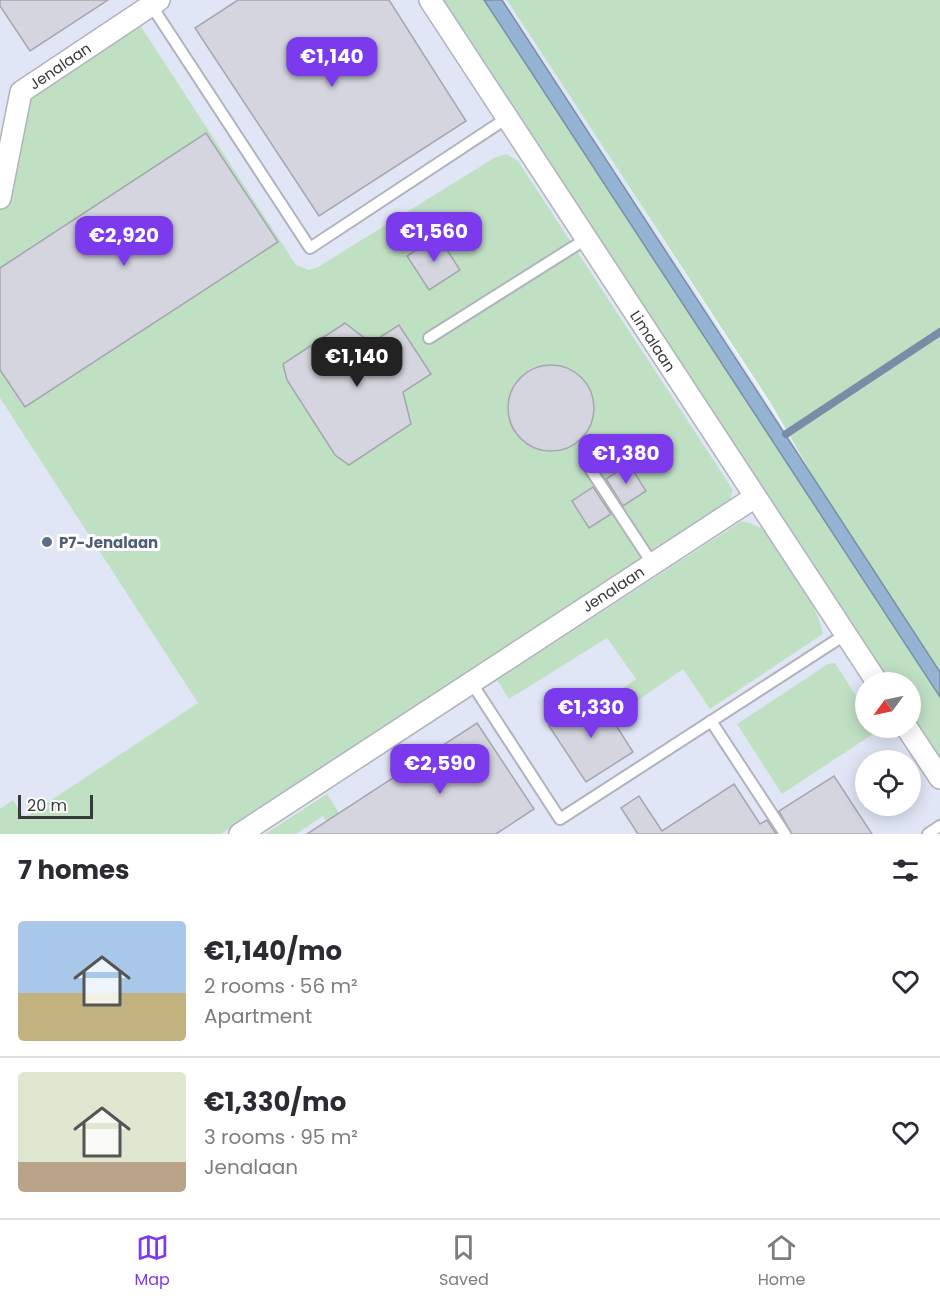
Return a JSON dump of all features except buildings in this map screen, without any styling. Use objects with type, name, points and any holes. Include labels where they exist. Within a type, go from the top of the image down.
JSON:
[{"type":"street","name":"Limalaan","points":[[430,0],[871,672]]},
{"type":"street","name":"Jenalaan","points":[[0,198],[21,92],[155,3]]},
{"type":"street","name":"Jenalaan","points":[[240,834],[755,496]]},
{"type":"street","points":[[914,738],[940,778]]},
{"type":"lane","points":[[155,3],[310,248],[507,118]]},
{"type":"lane","points":[[429,338],[586,239]]},
{"type":"lane","points":[[589,467],[652,563]]},
{"type":"lane","points":[[471,682],[560,819],[846,634]]},
{"type":"lane","points":[[711,721],[785,834]]},
{"type":"lane","points":[[928,834],[940,826]]},
{"type":"shaded area","points":[[0,0],[509,0],[940,672],[940,834],[0,834]]},
{"type":"green space","points":[[443,0],[484,0],[788,464],[825,497],[772,405],[507,0],[940,0],[940,763],[921,734],[921,672],[880,672]]},
{"type":"green space","points":[[140,25],[296,265],[309,270],[318,267],[494,158],[506,154],[518,161],[733,490],[729,502],[221,834],[0,834],[0,809],[13,800],[24,818],[198,703],[0,398],[0,208],[10,202],[31,98]]},
{"type":"green space","points":[[742,521],[761,528],[780,551],[815,610],[823,634],[710,709],[683,669],[631,705],[620,690],[636,679],[607,638],[509,699],[497,680]]},
{"type":"green space","points":[[835,663],[855,694],[855,738],[867,738],[782,794],[737,724],[828,664]]},
{"type":"green space","points":[[327,794],[339,813],[326,821],[323,816],[296,834],[265,834]]},
{"type":"water","points":[[484,0],[502,0],[940,672],[940,697]]},
{"type":"waterway","points":[[786,434],[940,332]]},
{"type":"place","name":"P7-Jenalaan","points":[[47,542]]}]
